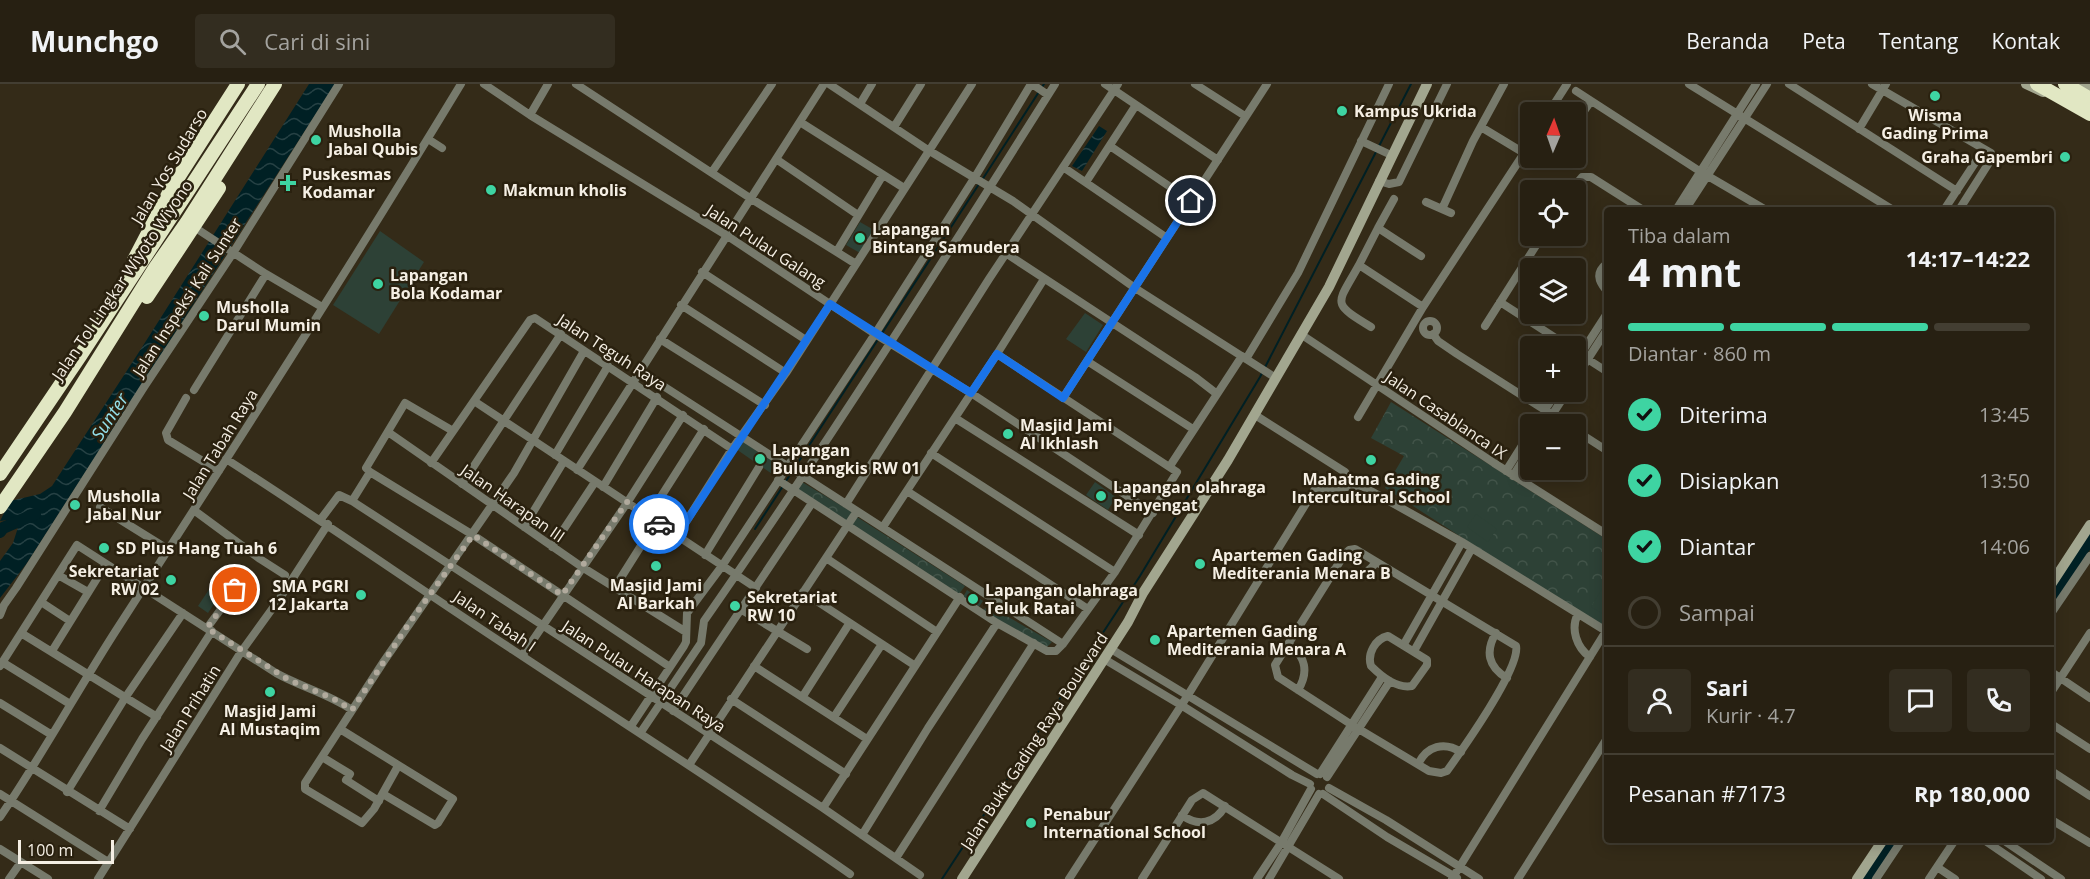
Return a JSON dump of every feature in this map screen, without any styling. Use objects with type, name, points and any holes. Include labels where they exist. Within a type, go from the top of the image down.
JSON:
[{"type":"highway","name":"Jalan Yos Sudarso","points":[[131,266],[163,204],[238,84]]},
{"type":"highway","points":[[163,204],[172,199],[247,84]]},
{"type":"highway","name":"Jalan Yos Sudarso","points":[[0,463],[253,84]]},
{"type":"highway","name":"Jalan Tol Lingkar Wiyoto Wiyono","points":[[0,474],[37,422],[258,84]]},
{"type":"highway","points":[[65,412],[74,407],[208,207],[268,103],[269,84]]},
{"type":"highway","name":"Jalan Tol Lingkar Wiyoto Wiyono","points":[[0,493],[129,297],[202,192],[269,84]]},
{"type":"highway","points":[[0,507],[65,412],[155,267],[187,222],[275,84]]},
{"type":"highway","points":[[2064,84],[2090,99]]},
{"type":"highway","points":[[2043,87],[2090,114]]},
{"type":"highway","points":[[181,190],[183,199],[187,202],[192,203],[199,197]]},
{"type":"highway","points":[[140,254],[144,252],[152,254],[155,257],[155,264]]},
{"type":"street","name":"Jalan Inspeksi Kali Sunter","points":[[0,615],[4,605],[339,84]]},
{"type":"street","name":"Jalan Tabah Raya","points":[[0,816],[88,675],[195,511],[461,84]]},
{"type":"street","name":"Jalan Pulau Galang","points":[[484,84],[530,115],[726,235],[876,335],[971,393],[1153,513]]},
{"type":"street","points":[[530,115],[548,84]]},
{"type":"street","points":[[576,84],[750,198],[856,264]]},
{"type":"street","points":[[712,172],[772,84]]},
{"type":"street","points":[[577,470],[824,84]]},
{"type":"street","points":[[829,84],[928,150],[977,178],[1134,288],[1271,375]]},
{"type":"street","points":[[860,104],[872,84]]},
{"type":"street","points":[[894,127],[921,84]]},
{"type":"street","points":[[677,536],[732,449],[786,374],[972,84]]},
{"type":"street","points":[[641,732],[701,643],[704,621],[802,477],[1046,94],[1055,84]]},
{"type":"street","points":[[1105,84],[1115,87],[1136,105],[1218,160]]},
{"type":"street","points":[[1195,84],[1245,116]]},
{"type":"street","points":[[1063,398],[1268,84]]},
{"type":"street","points":[[1173,469],[1193,429],[1244,358],[1298,273],[1364,142],[1389,84]]},
{"type":"street","name":"Jalan Bukit Gading Raya Boulevard","points":[[962,879],[1111,649],[1255,415],[1271,375],[1302,335],[1329,287],[1379,181],[1388,154],[1427,84]]},
{"type":"street","points":[[1379,181],[1389,184],[1399,182],[1447,84]]},
{"type":"street","points":[[1442,209],[1480,127],[1504,84]]},
{"type":"street","points":[[1555,102],[1567,84]]},
{"type":"street","points":[[1689,84],[1888,207]]},
{"type":"street","points":[[1687,207],[1736,114],[1756,84]]},
{"type":"street","points":[[1678,207],[1744,119],[1767,84]]},
{"type":"street","points":[[1789,84],[1957,191]]},
{"type":"street","points":[[1872,84],[1884,87],[1990,153],[1992,158],[1961,207]]},
{"type":"street","points":[[2026,84],[2090,120]]},
{"type":"street","points":[[2082,84],[2090,89]]},
{"type":"street","points":[[631,726],[684,646],[687,613],[723,567],[876,335],[977,178],[1033,85],[1046,94]]},
{"type":"street","points":[[846,504],[1115,87]]},
{"type":"street","points":[[1859,129],[1884,87]]},
{"type":"street","points":[[1576,92],[1704,174],[1761,207]]},
{"type":"street","points":[[1586,108],[1591,101]]},
{"type":"street","points":[[1086,182],[1136,105]]},
{"type":"street","points":[[800,122],[904,188]]},
{"type":"street","points":[[1480,127],[1520,151]]},
{"type":"street","points":[[428,139],[442,148]]},
{"type":"street","points":[[1364,142],[1388,154]]},
{"type":"street","points":[[1110,146],[1191,201]]},
{"type":"street","points":[[1946,207],[1984,149]]},
{"type":"street","points":[[776,159],[858,215]]},
{"type":"street","points":[[1358,417],[1423,307],[1520,159]]},
{"type":"street","points":[[1063,167],[1167,238]]},
{"type":"street","points":[[837,251],[884,176]]},
{"type":"street","points":[[1579,180],[1582,177],[1592,177],[1638,207]]},
{"type":"street","points":[[1371,327],[1344,311],[1341,298],[1394,199]]},
{"type":"street","points":[[1426,202],[1451,213]]},
{"type":"street","points":[[187,222],[266,274],[322,307]]},
{"type":"street","points":[[1378,228],[1421,256]]},
{"type":"street","points":[[1485,326],[1536,246]]},
{"type":"street","points":[[1006,254],[1217,394]]},
{"type":"street","points":[[1359,265],[1423,307]]},
{"type":"street","points":[[1604,266],[1600,271],[1599,278],[1604,288]]},
{"type":"street","points":[[702,272],[806,340]]},
{"type":"street","points":[[195,390],[266,274]]},
{"type":"street","points":[[882,527],[1044,279]]},
{"type":"street","points":[[1500,302],[1553,336]]},
{"type":"street","points":[[681,305],[786,374]]},
{"type":"street","name":"Jalan Teguh Raya","points":[[431,462],[530,320],[535,318],[732,449]]},
{"type":"street","points":[[1586,347],[1604,318]]},
{"type":"street","points":[[1586,350],[1604,333]]},
{"type":"street","points":[[462,484],[561,334]]},
{"type":"street","points":[[1434,334],[1446,347],[1551,414]]},
{"type":"street","name":"Jalan Casablanca IX","points":[[1302,335],[1509,473],[1604,533]]},
{"type":"street","points":[[660,339],[765,405]]},
{"type":"street","points":[[398,766],[365,821],[359,823],[306,791],[304,786],[352,710],[530,448],[532,440],[584,351]]},
{"type":"street","points":[[779,481],[998,622],[1052,652],[1063,644],[1115,572],[1177,476],[1173,469],[997,354]]},
{"type":"street","points":[[1586,358],[1604,370]]},
{"type":"street","points":[[1087,361],[1193,429]]},
{"type":"street","points":[[555,455],[608,366]]},
{"type":"street","points":[[639,371],[1063,644]]},
{"type":"street","points":[[603,487],[657,397]]},
{"type":"street","points":[[186,398],[166,433],[168,440],[219,471]]},
{"type":"street","points":[[474,401],[756,588]]},
{"type":"street","points":[[453,431],[408,402],[366,468],[473,535],[670,667]]},
{"type":"street","points":[[1548,412],[1552,402]]},
{"type":"street","points":[[1548,412],[1558,402]]},
{"type":"street","points":[[522,656],[683,415]]},
{"type":"street","points":[[1255,415],[1345,472]]},
{"type":"street","points":[[955,418],[1139,535]]},
{"type":"street","points":[[615,587],[704,429]]},
{"type":"street","name":"Jalan Harapan III","points":[[388,432],[582,567],[686,632]]},
{"type":"street","points":[[1586,437],[1604,449]]},
{"type":"street","points":[[1509,473],[1520,452]]},
{"type":"street","points":[[931,453],[1115,572]]},
{"type":"street","name":"Jalan Tabah I","points":[[226,459],[324,522],[522,656],[641,732],[850,874]]},
{"type":"street","points":[[1509,473],[1520,460]]},
{"type":"street","points":[[524,527],[564,461]]},
{"type":"street","points":[[705,555],[759,467]]},
{"type":"street","points":[[352,501],[370,472]]},
{"type":"street","points":[[552,546],[595,482]]},
{"type":"street","points":[[1069,879],[1188,695],[1315,489],[1362,486],[1462,542],[1604,630]]},
{"type":"street","points":[[907,491],[1088,609]]},
{"type":"street","name":"Jalan Prihatin","points":[[98,879],[339,495],[352,501]]},
{"type":"street","name":"Jalan Pulau Harapan Raya","points":[[352,501],[823,808],[920,875]]},
{"type":"street","points":[[673,711],[812,503]]},
{"type":"street","points":[[100,507],[169,550]]},
{"type":"street","points":[[195,511],[285,575]]},
{"type":"street","points":[[689,765],[857,511]]},
{"type":"street","points":[[2054,580],[2090,525]]},
{"type":"street","points":[[1404,644],[1462,542]]},
{"type":"street","points":[[70,704],[1,664],[77,545],[242,652],[289,680],[332,698],[352,710]]},
{"type":"street","points":[[1414,651],[1472,548]]},
{"type":"street","points":[[1355,549],[1432,594],[1516,646],[1516,657],[1507,678],[1461,752],[1447,771],[1442,773],[1429,771],[1356,727],[1282,681],[1275,671],[1275,666],[1288,644],[1349,550],[1355,549]]},
{"type":"street","points":[[2054,609],[2090,556]]},
{"type":"street","points":[[825,558],[937,632]]},
{"type":"street","points":[[1334,570],[1349,577],[1358,577],[1365,574],[1376,562]]},
{"type":"street","points":[[52,651],[106,564]]},
{"type":"street","points":[[58,575],[88,592]]},
{"type":"street","points":[[99,810],[235,590]]},
{"type":"street","points":[[803,592],[914,665]]},
{"type":"street","points":[[823,808],[960,597]]},
{"type":"street","points":[[981,611],[990,599]]},
{"type":"street","points":[[41,602],[70,621]]},
{"type":"street","points":[[742,610],[807,649]]},
{"type":"street","points":[[68,792],[125,698],[183,613]]},
{"type":"street","points":[[1578,614],[1575,623],[1577,641],[1580,650],[1590,657]]},
{"type":"street","points":[[862,835],[928,728],[998,622]]},
{"type":"street","points":[[803,696],[849,624]]},
{"type":"street","points":[[21,633],[157,717]]},
{"type":"street","points":[[1496,633],[1489,650],[1489,659],[1493,668],[1507,678]]},
{"type":"street","points":[[2054,688],[2087,642],[2090,633]]},
{"type":"street","points":[[1323,792],[1387,837],[1455,878],[1604,634]]},
{"type":"street","points":[[1388,636],[1404,644],[1428,663],[1416,683],[1406,687],[1382,676],[1369,661],[1369,656],[1377,641],[1388,636]]},
{"type":"street","points":[[897,858],[1034,643]]},
{"type":"street","points":[[834,717],[882,644]]},
{"type":"street","points":[[1288,644],[1302,656],[1305,664],[1305,673],[1298,690]]},
{"type":"street","points":[[1111,649],[1321,775]]},
{"type":"street","points":[[1104,659],[1310,786],[1386,820],[1479,879]]},
{"type":"street","points":[[754,666],[867,739]]},
{"type":"street","points":[[2054,674],[2090,698]]},
{"type":"street","points":[[1356,727],[1382,676]]},
{"type":"street","points":[[1269,879],[1313,777],[1321,775],[1390,681]]},
{"type":"street","points":[[731,699],[846,774]]},
{"type":"street","points":[[0,703],[52,735]]},
{"type":"street","points":[[2054,726],[2090,749]]},
{"type":"street","points":[[322,757],[350,774],[346,780],[432,825],[438,823],[452,803],[451,796],[340,729]]},
{"type":"street","points":[[1518,879],[1604,743]]},
{"type":"street","points":[[1418,764],[1421,757],[1434,747],[1450,746],[1461,752]]},
{"type":"street","points":[[0,748],[130,829]]},
{"type":"street","points":[[2054,773],[2090,796]]},
{"type":"street","points":[[1257,879],[1323,792],[1321,775]]},
{"type":"street","points":[[1142,879],[1192,800],[1203,793],[1339,879]]},
{"type":"street","points":[[0,794],[108,862]]},
{"type":"street","points":[[1182,815],[1200,823],[1208,822],[1221,813],[1225,806]]},
{"type":"street","points":[[2054,821],[2090,843]]},
{"type":"street","points":[[1857,879],[1881,843]]},
{"type":"street","points":[[1876,879],[1900,843]]},
{"type":"street","points":[[1929,879],[1953,843]]},
{"type":"street","points":[[1988,843],[2041,879]]},
{"type":"street","points":[[2007,843],[2061,879]]},
{"type":"street","points":[[0,849],[48,879]]},
{"type":"street","points":[[9,879],[21,862]]},
{"type":"street","points":[[1937,867],[1956,879]]},
{"type":"green space","name":"Lapangan Bintang Samudera","points":[[860,222],[874,230],[860,253],[846,245]]},
{"type":"green space","name":"Lapangan Bola Kodamar","points":[[380,231],[424,262],[379,334],[333,305]]},
{"type":"green space","points":[[1085,313],[1103,325],[1086,352],[1066,339]]},
{"type":"green space","points":[[1391,402],[1604,538],[1604,629],[1385,488],[1404,456],[1371,438]]},
{"type":"green space","name":"Lapangan Bulutangkis RW 01","points":[[742,441],[780,466],[775,476],[736,449]]},
{"type":"green space","points":[[802,482],[852,512],[846,522],[797,490]]},
{"type":"green space","name":"Lapangan olahraga Penyengat","points":[[1095,482],[1116,497],[1108,510],[1086,495]]},
{"type":"green space","points":[[1476,514],[1497,529],[1488,542],[1467,527]]},
{"type":"green space","points":[[857,517],[965,586],[959,594],[852,525]]},
{"type":"green space","points":[[214,582],[224,589],[208,613],[198,606]]},
{"type":"green space","points":[[1604,585],[1604,614],[1591,607]]},
{"type":"green space","name":"Lapangan olahraga Teluk Ratai","points":[[967,590],[983,601],[978,608],[963,597]]},
{"type":"green space","points":[[989,606],[1052,642],[1047,647],[981,611]]},
{"type":"water","name":"Sunter","points":[[309,84],[335,84],[27,563],[0,598],[0,561],[13,543],[21,518],[0,521],[10,501],[40,494],[52,486]]},
{"type":"water","points":[[1099,126],[1107,131],[1082,171],[1072,166]]},
{"type":"waterway","points":[[982,180],[1044,84]]},
{"type":"waterway","points":[[942,879],[1140,576],[1260,377],[1411,84]]},
{"type":"waterway","points":[[786,481],[979,184]]},
{"type":"waterway","points":[[755,529],[783,486]]},
{"type":"waterway","points":[[0,532],[3,528],[35,514]]},
{"type":"waterway","points":[[2054,593],[2090,539]]},
{"type":"waterway","points":[[1866,879],[1889,843]]},
{"type":"way so far","points":[[235,590],[207,628],[289,680],[332,698],[352,710],[410,622],[473,535],[562,595],[627,502],[659,524]]},
{"type":"place","name":"Wisma Gading Prima","points":[[1935,96]]},
{"type":"place","name":"Kampus Ukrida","points":[[1342,111]]},
{"type":"place","name":"Musholla Jabal Qubis","points":[[316,140]]},
{"type":"place","name":"Graha Gapembri","points":[[2065,157]]},
{"type":"place","name":"Puskesmas Kodamar","points":[[288,183]]},
{"type":"place","name":"Makmun kholis","points":[[491,190]]},
{"type":"place","name":"Lapangan Bintang Samudera","points":[[860,238]]},
{"type":"place","name":"Lapangan Bola Kodamar","points":[[378,284]]},
{"type":"place","name":"Musholla Darul Mumin","points":[[204,316]]},
{"type":"place","name":"Masjid Jami Al Ikhlash","points":[[1008,434]]},
{"type":"place","name":"Lapangan Bulutangkis RW 01","points":[[760,459]]},
{"type":"place","name":"Mahatma Gading Intercultural School","points":[[1371,460]]},
{"type":"place","name":"Lapangan olahraga Penyengat","points":[[1101,496]]},
{"type":"place","name":"Musholla Jabal Nur","points":[[75,505]]},
{"type":"place","name":"SD Plus Hang Tuah 6","points":[[104,548]]},
{"type":"place","name":"Apartemen Gading Mediterania Menara B","points":[[1200,564]]},
{"type":"place","name":"Masjid Jami Al Barkah","points":[[656,566]]},
{"type":"place","name":"Sekretariat RW 02","points":[[171,580]]},
{"type":"place","name":"SMA PGRI 12 Jakarta","points":[[361,595]]},
{"type":"place","name":"Lapangan olahraga Teluk Ratai","points":[[973,599]]},
{"type":"place","name":"Sekretariat RW 10","points":[[735,606]]},
{"type":"place","name":"Apartemen Gading Mediterania Menara A","points":[[1155,640]]},
{"type":"place","name":"Masjid Jami Al Mustaqim","points":[[270,692]]},
{"type":"place","name":"Penabur International School","points":[[1031,823]]},
{"type":"route","points":[[659,524],[677,536],[732,449],[786,374],[830,304],[971,393],[997,354],[1063,398],[1191,201]]}]
